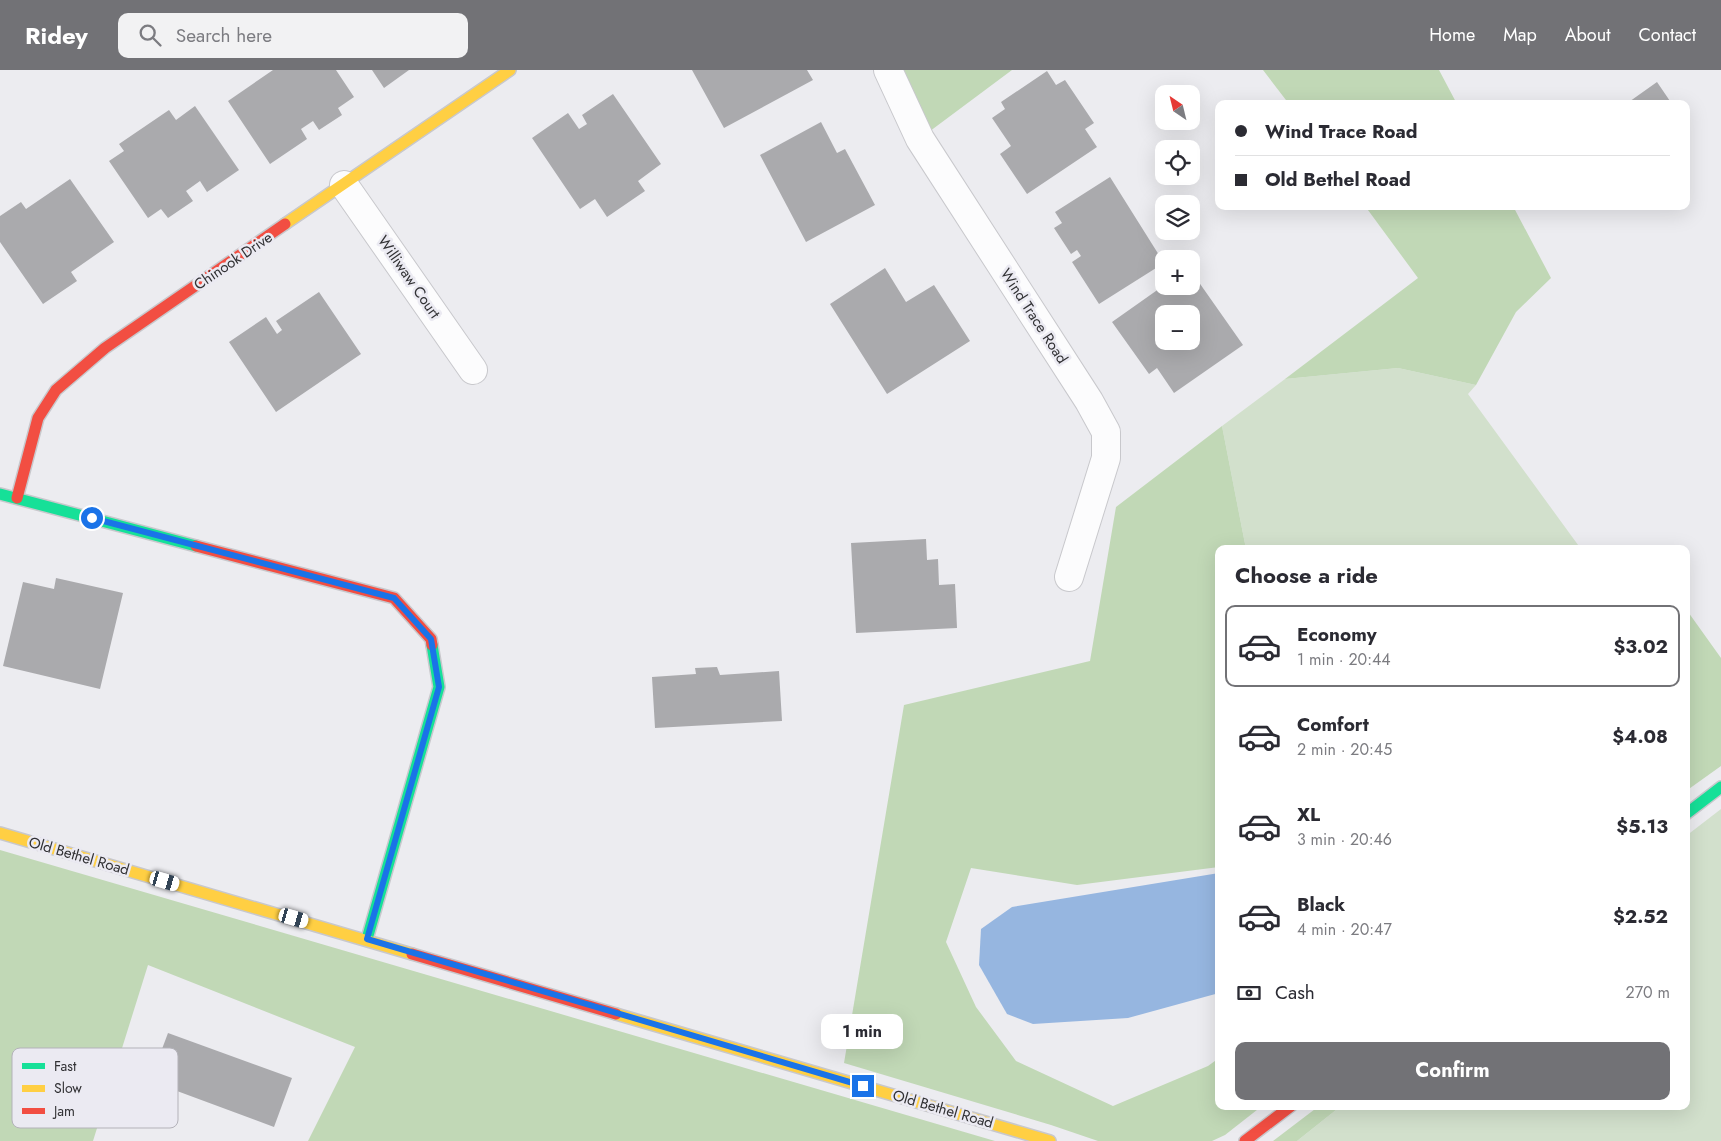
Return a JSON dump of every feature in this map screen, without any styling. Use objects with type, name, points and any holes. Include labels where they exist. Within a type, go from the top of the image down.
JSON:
[{"type":"street","name":"Chinook Drive","points":[[17,498],[38,418],[56,390],[105,348],[510,70]]},
{"type":"street","name":"Wind Trace Road","points":[[888,70],[920,140],[1089,400],[1106,432],[1106,458],[1069,577]]},
{"type":"street","name":"Williwaw Court","points":[[344,185],[474,370]]},
{"type":"street","points":[[0,494],[394,598],[431,639],[439,687],[367,939]]},
{"type":"street","points":[[1690,811],[1721,788]]},
{"type":"street","name":"Old Bethel Road","points":[[0,833],[367,939],[1050,1141]]},
{"type":"street","points":[[1245,1141],[1286,1110]]},
{"type":"green space","points":[[892,70],[1012,70],[910,146]]},
{"type":"green space","points":[[1263,70],[1439,70],[1455,100],[1286,100]]},
{"type":"green space","points":[[1368,210],[1515,210],[1551,278],[1516,312],[1476,385],[1398,368],[1285,379],[1418,278]]},
{"type":"green space","points":[[1398,368],[1476,385],[1468,394],[1578,545],[1245,545],[1222,426],[1285,379]]},
{"type":"green space","points":[[1222,426],[1245,545],[1215,545],[1215,868],[1077,885],[971,868],[946,942],[976,1007],[1016,1061],[1113,1106],[1208,1066],[1215,1061],[1215,1110],[1257,1110],[1225,1135],[1212,1141],[1098,1141],[844,1063],[904,705],[1090,661],[1116,507]]},
{"type":"green space","points":[[1690,615],[1721,658],[1721,766],[1690,788]]},
{"type":"green space","points":[[1721,809],[1721,1141],[1297,1141],[1336,1110],[1690,1110],[1690,833]]},
{"type":"green space","points":[[0,850],[995,1141],[308,1141],[355,1047],[148,965],[122,1048],[12,1048],[12,1128],[97,1128],[93,1141],[0,1141]]},
{"type":"green space","points":[[1314,1110],[1336,1110],[1297,1141],[1273,1141]]},
{"type":"water","points":[[1215,874],[1215,994],[1128,1018],[1033,1024],[1007,1014],[979,965],[981,929],[1012,907]]},
{"type":"building","points":[[273,70],[336,70],[354,97],[338,108],[342,115],[319,130],[313,121],[301,129],[307,139],[270,164],[228,101]]},
{"type":"building","points":[[372,70],[409,70],[384,88]]},
{"type":"building","points":[[692,70],[807,70],[813,80],[724,128]]},
{"type":"building","points":[[1047,71],[1056,85],[1065,80],[1094,123],[1085,129],[1097,147],[1027,194],[1000,154],[1011,146],[992,118],[1005,109],[1001,102]]},
{"type":"building","points":[[1657,82],[1669,100],[1632,100]]},
{"type":"building","points":[[613,94],[661,164],[638,181],[645,191],[607,217],[595,199],[580,209],[532,138],[568,113],[579,129],[587,124],[582,115]]},
{"type":"building","points":[[195,106],[239,170],[207,192],[200,181],[186,191],[193,201],[168,218],[161,209],[148,218],[109,161],[124,151],[119,144],[169,110],[176,120]]},
{"type":"building","points":[[821,122],[837,153],[845,149],[875,205],[806,242],[760,155]]},
{"type":"building","points":[[1110,177],[1156,250],[1155,269],[1099,304],[1072,262],[1081,256],[1077,250],[1071,254],[1054,228],[1062,223],[1055,212]]},
{"type":"building","points":[[70,179],[114,242],[71,272],[77,281],[43,304],[0,242],[0,216],[21,202],[26,209]]},
{"type":"building","points":[[885,268],[906,302],[934,285],[970,341],[887,394],[830,304]]},
{"type":"building","points":[[1200,284],[1243,345],[1174,393],[1157,368],[1149,374],[1112,322],[1155,292],[1155,295],[1200,295]]},
{"type":"building","points":[[319,292],[361,354],[276,412],[229,342],[266,317],[277,334],[282,330],[276,321]]},
{"type":"building","points":[[926,539],[927,560],[938,559],[939,585],[955,584],[957,628],[856,633],[851,543]]},
{"type":"building","points":[[56,578],[123,593],[100,689],[3,666],[23,582],[54,589]]},
{"type":"building","points":[[717,667],[720,675],[779,671],[782,721],[655,728],[652,677],[696,674],[695,668]]},
{"type":"building","points":[[168,1033],[292,1078],[274,1127],[178,1091],[178,1048],[162,1048]]},
{"type":"traffic: fast","points":[[0,494],[196,546]]},
{"type":"traffic: fast","points":[[367,939],[439,687],[432,645]]},
{"type":"traffic: fast","points":[[1690,811],[1721,787]]},
{"type":"traffic: slow","points":[[285,224],[510,70]]},
{"type":"traffic: slow","points":[[0,833],[412,954]]},
{"type":"traffic: slow","points":[[616,1014],[1050,1141]]},
{"type":"traffic: jam","points":[[17,498],[38,418],[56,390],[105,348],[285,224]]},
{"type":"traffic: jam","points":[[196,546],[394,598],[431,639],[432,645]]},
{"type":"traffic: jam","points":[[412,954],[616,1014]]},
{"type":"traffic: jam","points":[[1245,1141],[1286,1110]]},
{"type":"route","points":[[92,518],[394,598],[431,639],[439,687],[367,939],[863,1086]]}]
